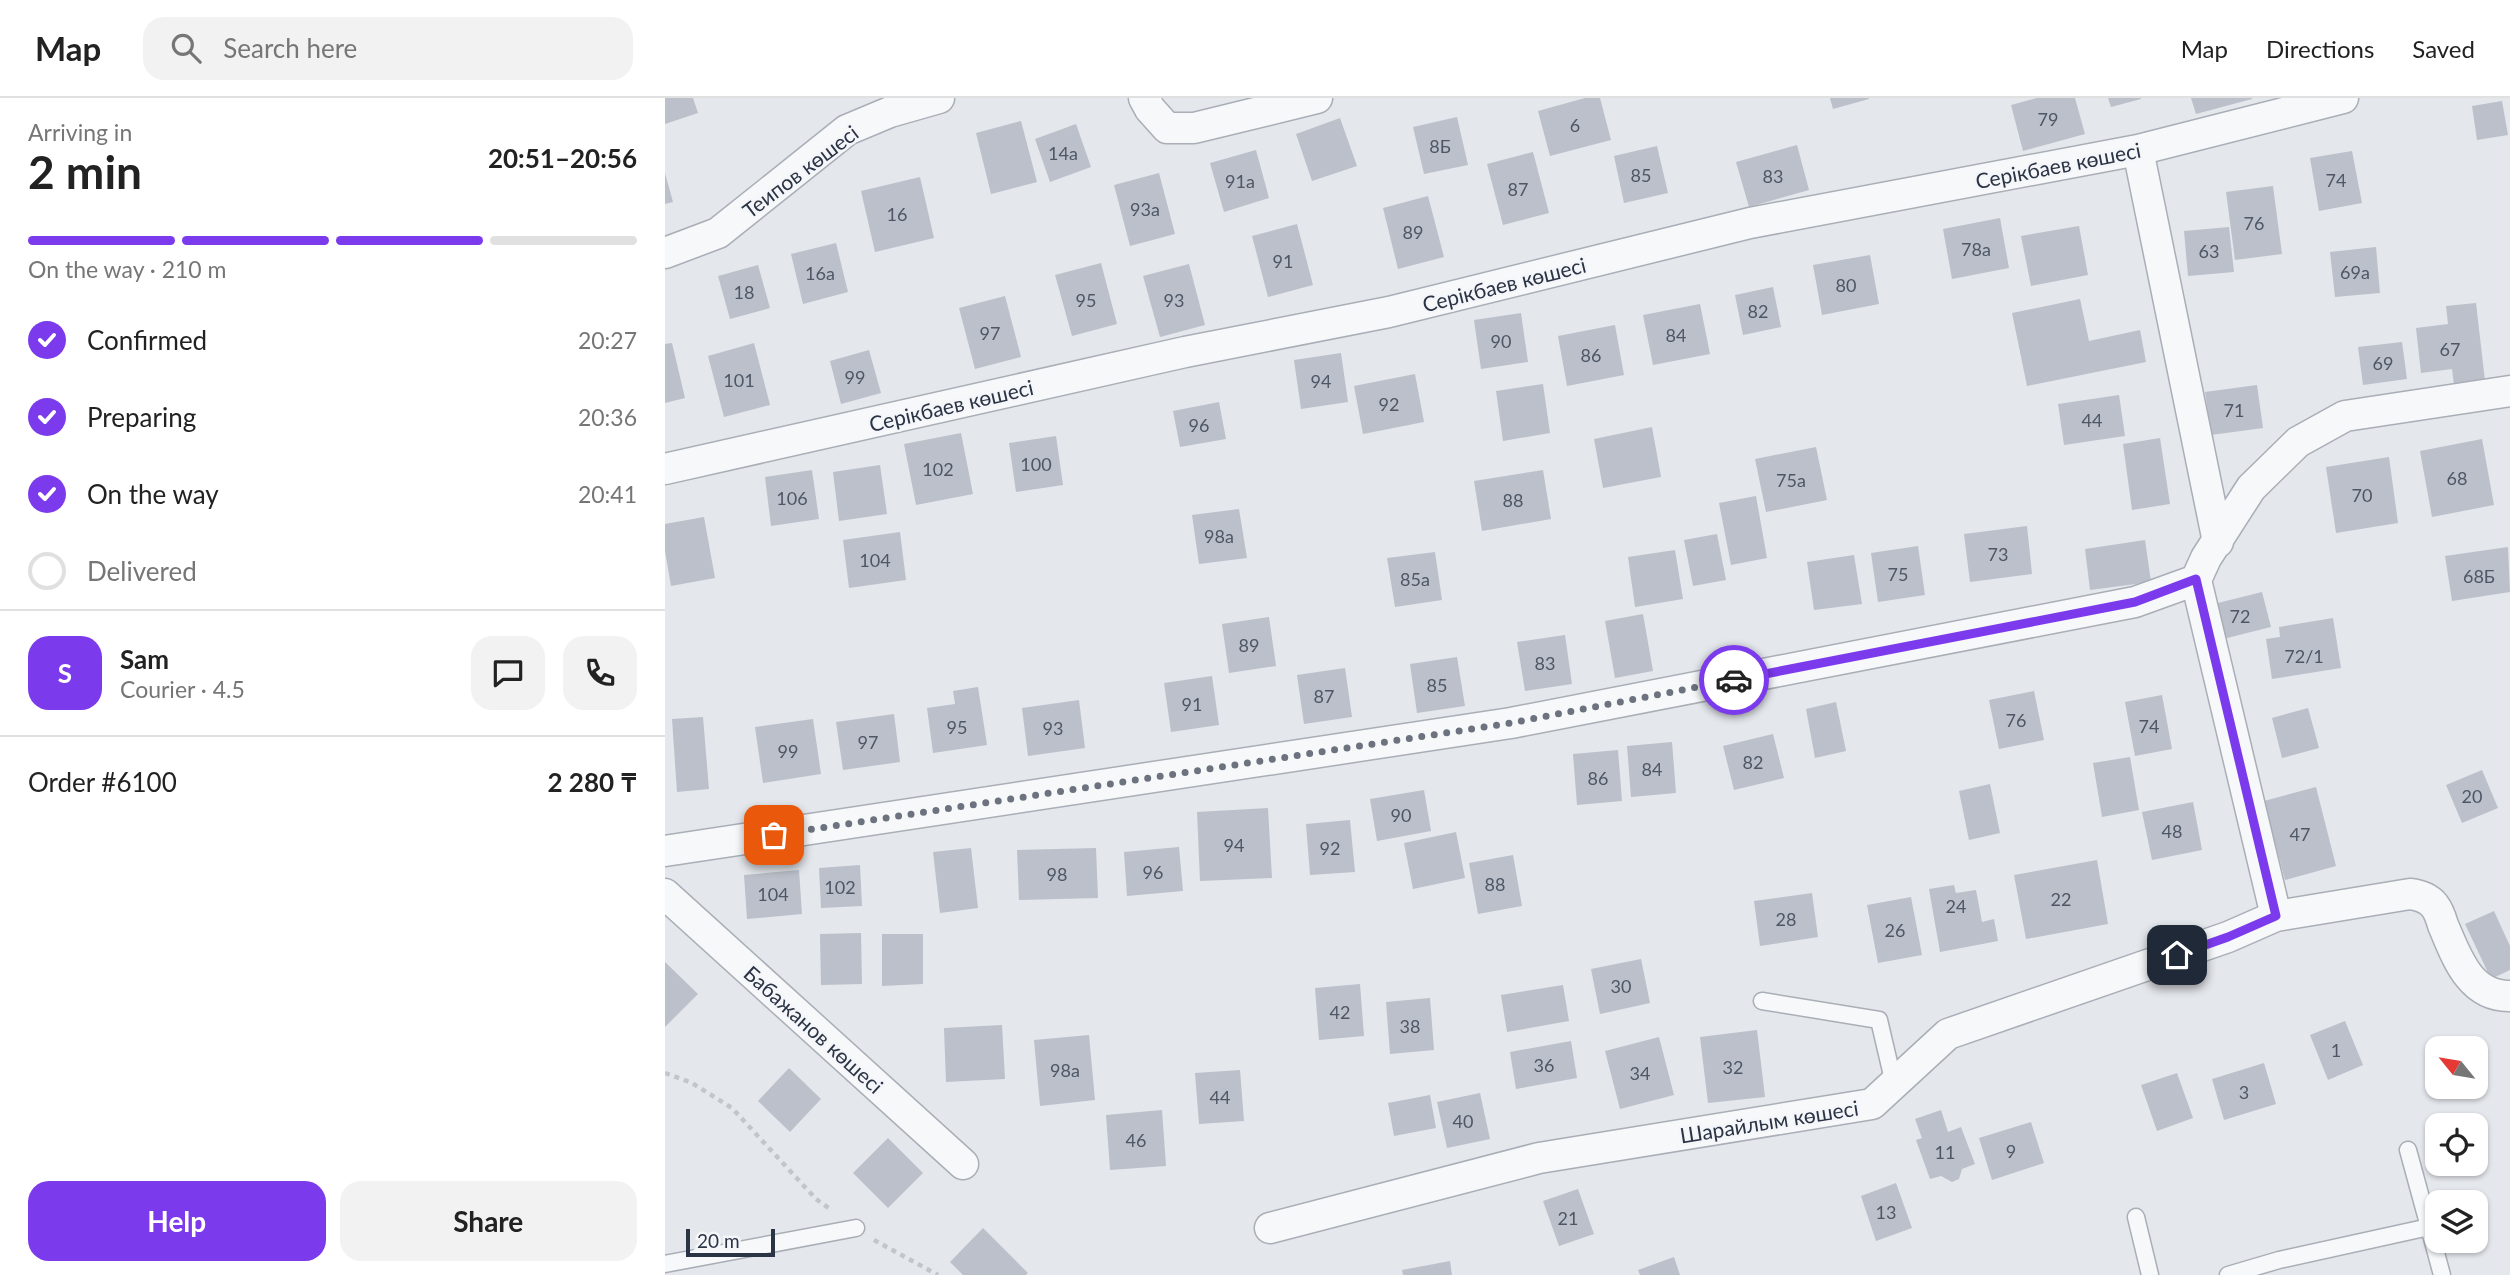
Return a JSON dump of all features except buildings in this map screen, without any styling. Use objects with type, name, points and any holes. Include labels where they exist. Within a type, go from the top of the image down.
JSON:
[{"type":"street","name":"Теипов көшесі","points":[[665,253],[718,233],[847,130],[890,112],[939,98]]},
{"type":"street","points":[[1143,98],[1167,128],[1194,128],[1317,98]]},
{"type":"street","name":"Серікбаев көшесі","points":[[665,469],[1185,352],[1389,312],[1750,223],[2138,150],[2311,102],[2343,98]]},
{"type":"street","points":[[2138,150],[2218,542]]},
{"type":"street","points":[[2276,916],[2196,579],[2206,558],[2251,488],[2298,442],[2345,416],[2510,391]]},
{"type":"street","points":[[665,852],[1511,723],[2135,602],[2196,579]]},
{"type":"street","name":"Бабажанов көшесі","points":[[665,894],[964,1164]]},
{"type":"street","name":"Шарайлым көшесі","points":[[1270,1228],[1539,1158],[1872,1104],[1948,1034],[2228,937],[2276,916],[2410,894],[2423,896],[2435,905],[2470,980],[2501,996],[2510,996]]},
{"type":"lane","points":[[1762,1001],[1879,1020],[1894,1084]]},
{"type":"lane","points":[[2408,1150],[2425,1210]]},
{"type":"lane","points":[[2136,1217],[2150,1275]]},
{"type":"lane","points":[[665,1264],[856,1228]]},
{"type":"lane","points":[[2228,1275],[2279,1260],[2425,1228]]},
{"type":"lane","points":[[2436,1253],[2442,1275]]},
{"type":"path","points":[[665,1073],[692,1083],[732,1108],[816,1199],[877,1243],[938,1275]]},
{"type":"way so far","points":[[774,835],[1511,723],[1734,680]]},
{"type":"route","points":[[1734,680],[2135,602],[2196,579],[2276,916],[2177,955]]}]
